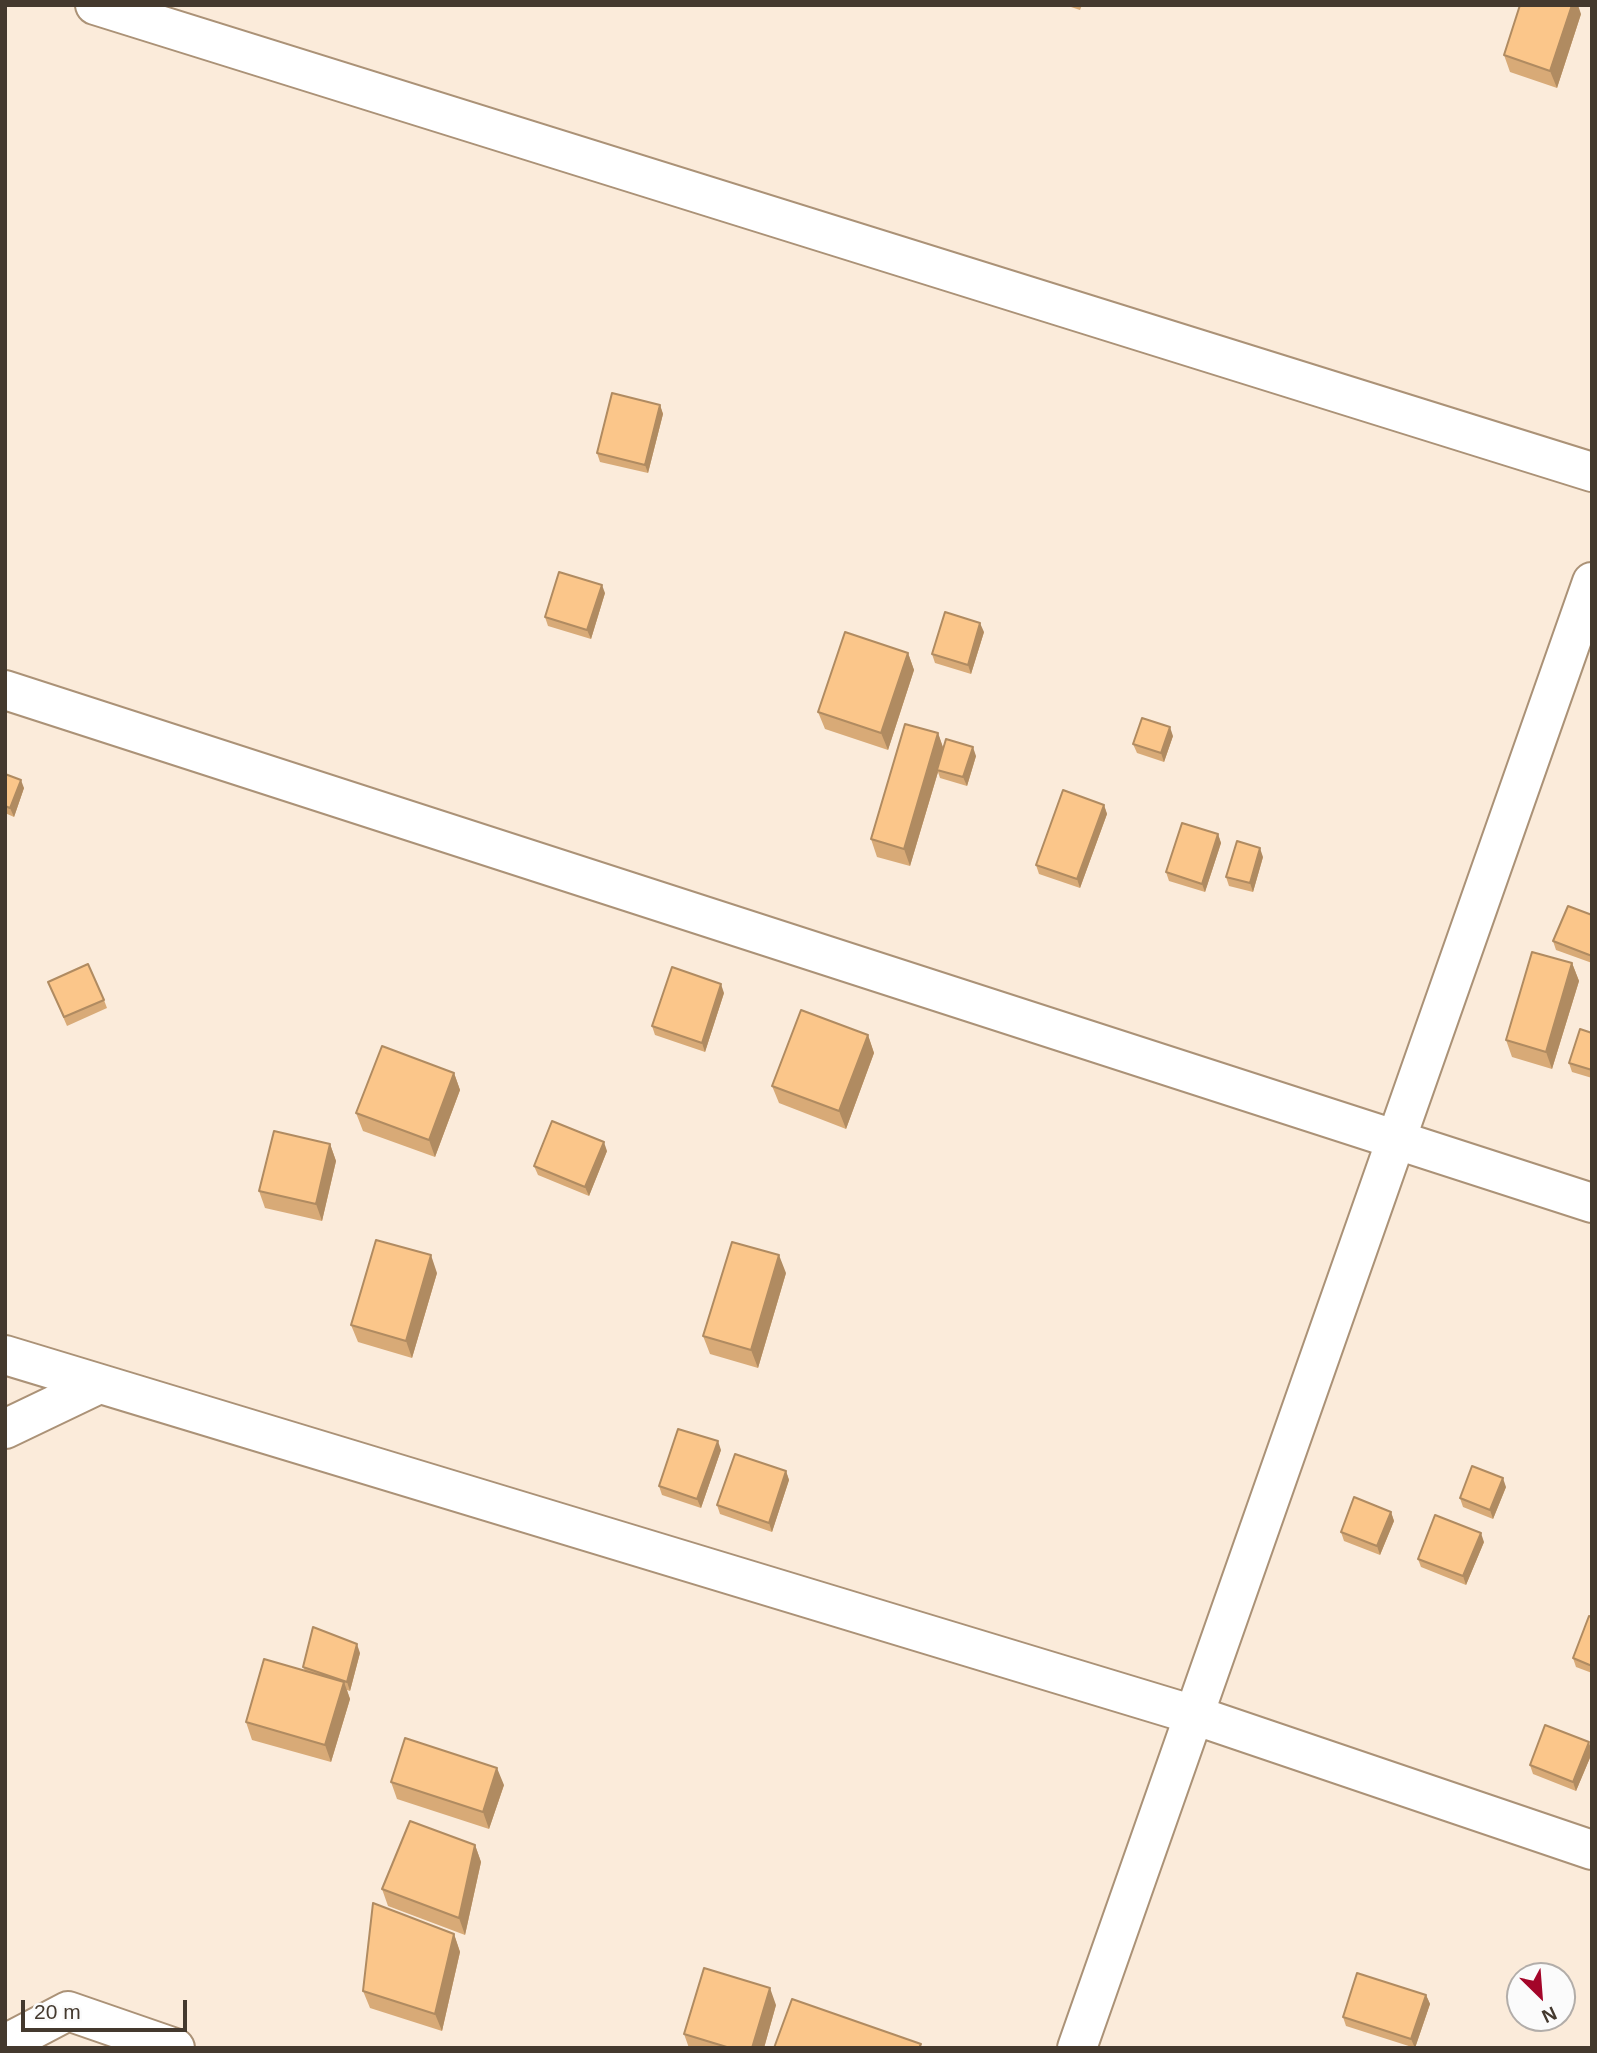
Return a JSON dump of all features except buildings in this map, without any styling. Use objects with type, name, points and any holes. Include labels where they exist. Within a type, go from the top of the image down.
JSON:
[{"type":"street","points":[[95,5],[1592,472]]},
{"type":"street","points":[[1077,2048],[1592,582]]},
{"type":"street","points":[[5,690],[1592,1203]]},
{"type":"street","points":[[5,1355],[1194,1715],[1592,1850]]},
{"type":"street","points":[[5,1429],[99,1384]]},
{"type":"street","points":[[5,2044],[68,2011],[175,2048]]}]
